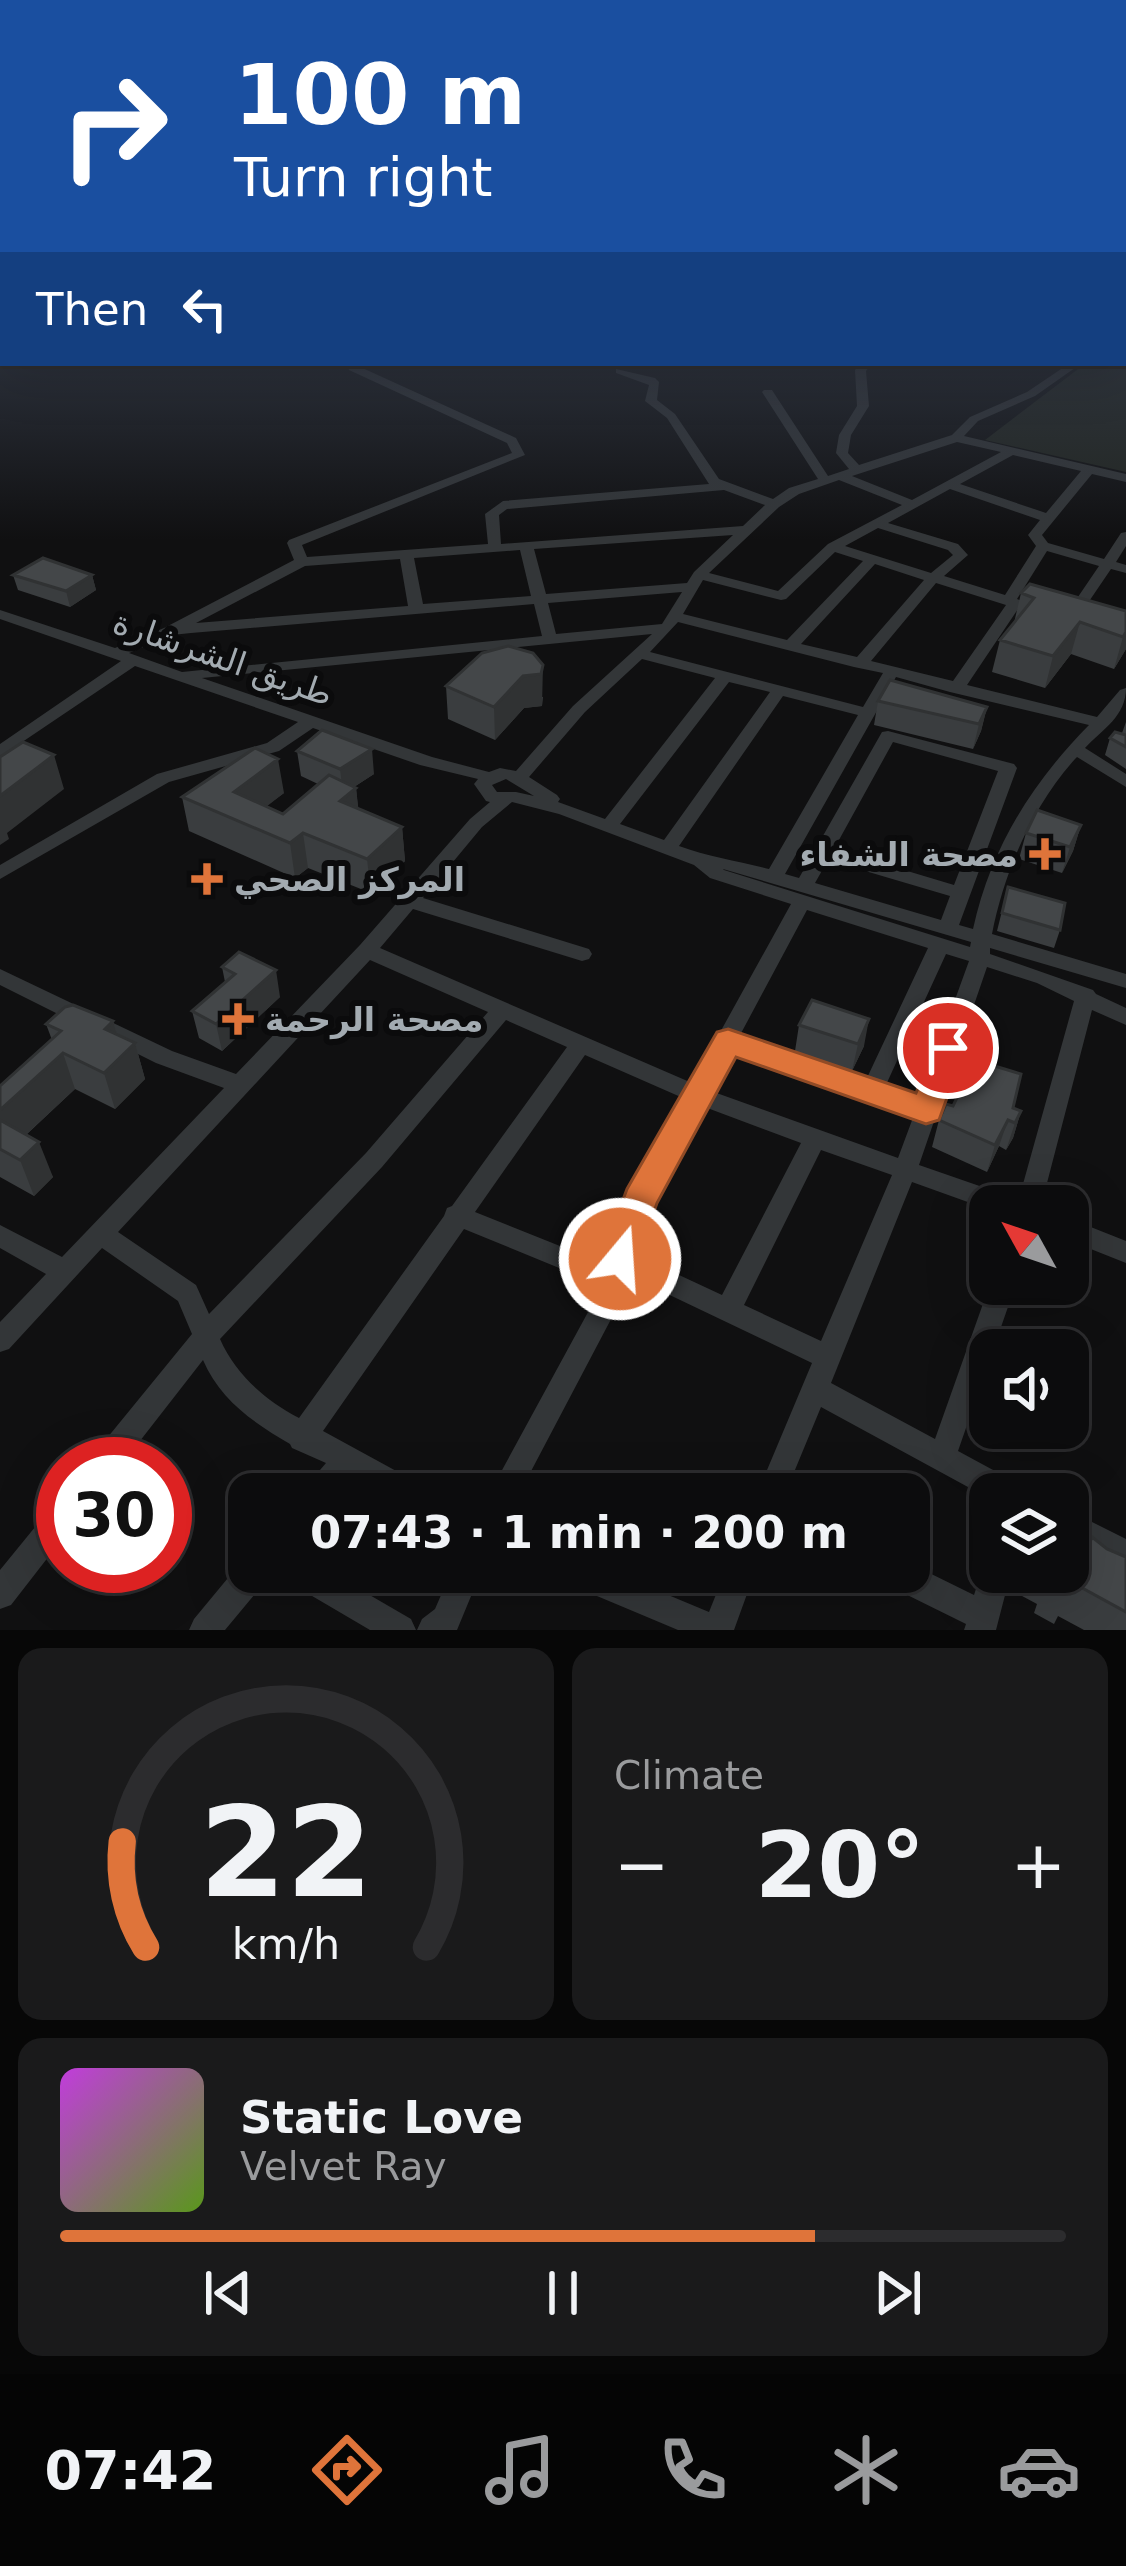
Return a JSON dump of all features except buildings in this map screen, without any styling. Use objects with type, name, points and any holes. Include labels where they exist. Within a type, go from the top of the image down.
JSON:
[{"type":"street","points":[[302,562],[294,543],[502,466],[519,455],[512,441],[395,387]]},
{"type":"street","points":[[654,387],[650,400],[671,416],[721,487]]},
{"type":"street","points":[[856,468],[842,452],[845,435],[863,406],[861,387]]},
{"type":"street","points":[[0,1340],[412,902],[503,786],[538,759],[538,752],[640,654],[670,622],[693,581],[774,504],[831,477],[956,438],[974,419],[1041,387]]},
{"type":"street","points":[[767,392],[831,477],[910,504]]},
{"type":"street","points":[[956,438],[1126,478]]},
{"type":"street","points":[[169,631],[693,581],[782,596],[833,548],[1010,452]]},
{"type":"street","points":[[1088,470],[1035,535],[1043,546],[1126,569]]},
{"type":"street","points":[[948,484],[1046,518]]},
{"type":"street","points":[[495,549],[491,514],[503,505],[721,487],[774,504]]},
{"type":"street","points":[[860,664],[932,579],[961,555],[876,523]]},
{"type":"street","points":[[0,752],[126,656],[302,562],[746,530]]},
{"type":"street","points":[[1069,620],[1126,536]]},
{"type":"street","points":[[956,689],[1043,546]]},
{"type":"street","points":[[526,547],[550,639]]},
{"type":"street","points":[[833,548],[1088,626]]},
{"type":"street","points":[[406,556],[416,607]]},
{"type":"street","points":[[791,645],[870,561]]},
{"type":"street","name":"طريق الشرشارة","points":[[0,614],[503,786],[698,860]]},
{"type":"street","points":[[178,676],[550,639],[670,622],[791,645],[1103,731]]},
{"type":"street","points":[[640,654],[868,713]]},
{"type":"street","points":[[774,878],[891,672]]},
{"type":"street","points":[[609,826],[724,677]]},
{"type":"street","points":[[668,848],[778,692]]},
{"type":"street","points":[[779,1473],[906,1169],[979,946],[1030,810],[1049,778],[1076,749],[1103,731],[1126,693]]},
{"type":"street","points":[[0,873],[175,772],[274,747],[313,720]]},
{"type":"street","points":[[825,1356],[620,1259],[640,1200],[700,1096],[822,852],[887,736],[1008,767],[944,936],[872,1091]]},
{"type":"street","points":[[1076,749],[1126,782]]},
{"type":"street","points":[[822,852],[961,893]]},
{"type":"street","points":[[698,860],[774,878],[803,894]]},
{"type":"street","points":[[698,860],[717,874],[1126,981]]},
{"type":"street","points":[[412,902],[582,954]]},
{"type":"street","points":[[979,946],[1126,1017]]},
{"type":"street","points":[[367,950],[700,1096],[969,1192]]},
{"type":"street","points":[[0,976],[164,1057],[241,1084]]},
{"type":"street","points":[[1035,1185],[1086,995]]},
{"type":"street","points":[[126,1437],[207,1335],[374,1160],[502,1010]]},
{"type":"street","points":[[728,1041],[926,1110]]},
{"type":"street","points":[[302,1438],[580,1043]]},
{"type":"street","points":[[728,1310],[815,1138]]},
{"type":"street","points":[[456,1215],[596,1272],[605,1288],[606,1304],[514,1473]]},
{"type":"street","points":[[103,1235],[187,1293],[218,1364],[234,1387],[302,1438],[369,1473]]},
{"type":"street","points":[[0,1236],[66,1272]]},
{"type":"street","points":[[1089,1237],[1126,1252]]},
{"type":"street","points":[[942,1458],[996,1305]]},
{"type":"street","points":[[813,1388],[970,1473]]},
{"type":"street","points":[[336,1473],[346,1461]]},
{"type":"street","points":[[1089,1536],[1126,1556]]},
{"type":"street","points":[[0,1594],[36,1549]]},
{"type":"street","points":[[205,1630],[236,1593]]},
{"type":"street","points":[[337,1593],[400,1630]]},
{"type":"street","points":[[433,1630],[446,1620],[457,1593]]},
{"type":"street","points":[[628,1593],[717,1630],[732,1593]]},
{"type":"street","points":[[930,1593],[982,1623],[990,1593]]},
{"type":"shaded area","points":[[1054,387],[1126,387],[1126,472],[985,440]]},
{"type":"place","name":"مصحة الشفاء","points":[[1045,854]]},
{"type":"place","name":"المركز الصحي","points":[[207,879]]},
{"type":"place","name":"مصحة الرحمة","points":[[238,1019]]},
{"type":"route","points":[[620,1259],[640,1200],[728,1041],[926,1110],[948,1048]]}]
